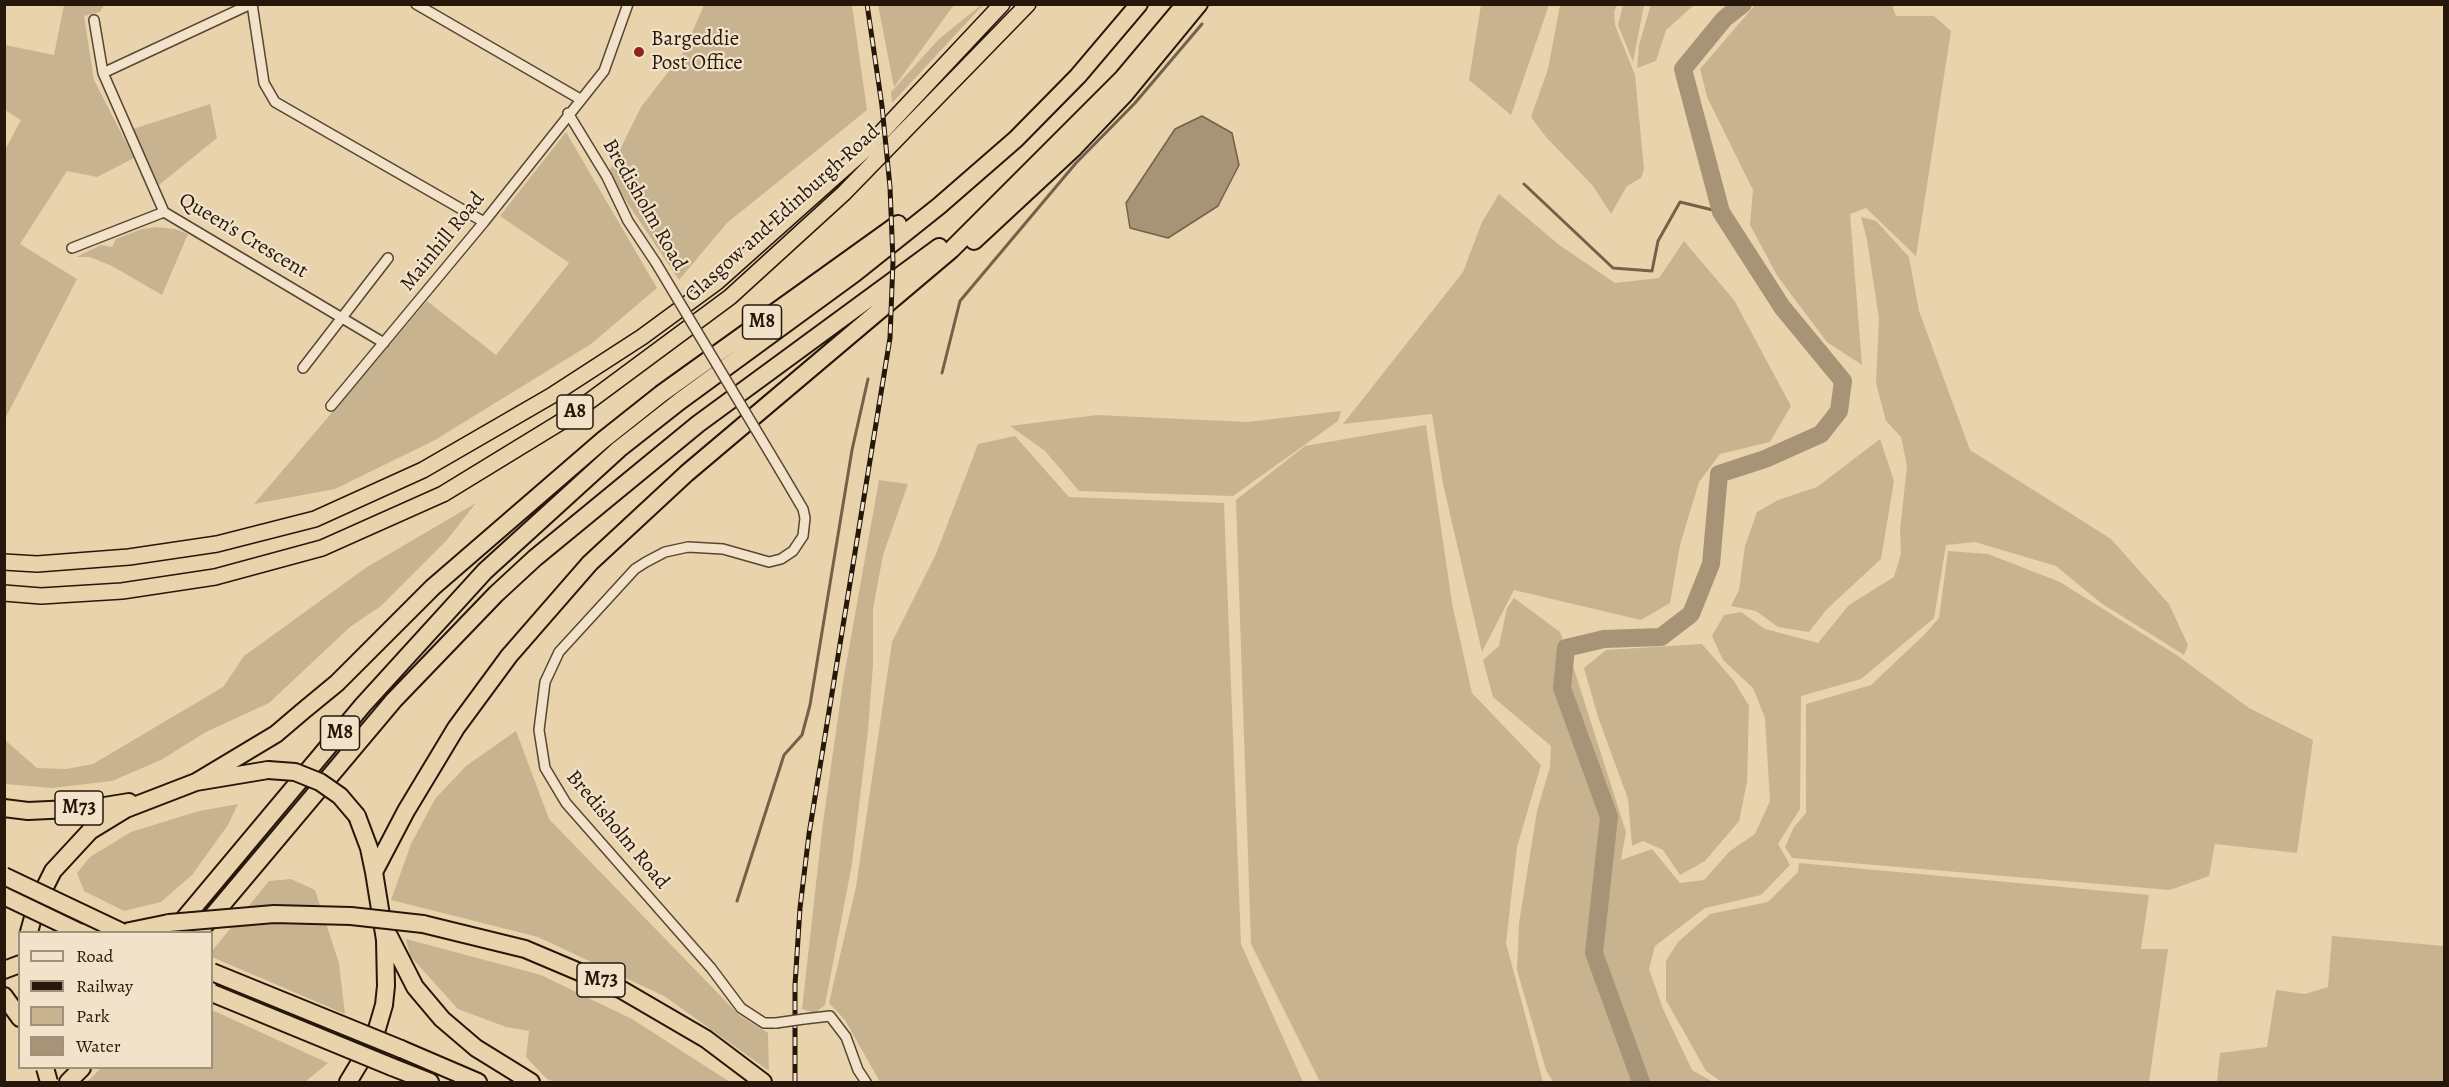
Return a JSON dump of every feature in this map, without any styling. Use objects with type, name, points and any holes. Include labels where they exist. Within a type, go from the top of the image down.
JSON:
[{"type":"highway","name":"Glasgow and Edinburgh Road","points":[[4,562],[37,564],[129,557],[217,544],[315,519],[423,470],[560,390],[642,337],[717,282],[865,150],[1002,4]]},
{"type":"highway","name":"Glasgow and Edinburgh Road","points":[[4,593],[41,596],[122,591],[215,577],[322,548],[443,494],[564,420],[730,297],[844,193],[1028,4]]},
{"type":"highway","name":"M8","points":[[175,931],[363,705],[485,571],[619,449],[742,355],[855,273],[1016,139],[1078,76],[1138,4]]},
{"type":"highway","name":"M8","points":[[30,931],[45,885],[63,857],[103,822],[153,798],[196,782],[276,734],[337,683],[433,587],[603,440],[670,388],[858,255],[961,174],[1053,89],[1138,4]]},
{"type":"highway","name":"M8","points":[[374,872],[406,811],[451,737],[509,656],[590,563],[733,434],[943,257],[1123,78],[1185,4]]},
{"type":"highway","name":"M8","points":[[733,434],[898,308],[998,220],[1110,110],[1199,4]]},
{"type":"highway","name":"M8","points":[[201,931],[394,700],[496,594],[535,558],[644,466],[948,241],[1020,180]]},
{"type":"highway","name":"M8","points":[[384,637],[615,442],[742,355]]},
{"type":"highway","name":"M8","points":[[196,782],[268,770],[296,772],[321,782],[340,796],[357,816],[369,848],[374,872],[386,963],[384,1005],[367,1055],[348,1083]]},
{"type":"highway","name":"M73","points":[[4,808],[28,811],[92,807],[153,798]]},
{"type":"highway","name":"M73","points":[[4,876],[119,931]]},
{"type":"highway","points":[[4,896],[75,931]]},
{"type":"highway","points":[[380,906],[402,965],[427,1003],[476,1048],[531,1083]]},
{"type":"highway","name":"M73","points":[[132,931],[169,923],[274,914],[351,916],[423,924],[525,949],[614,986],[686,1026],[761,1081]]},
{"type":"highway","points":[[213,972],[478,1083]]},
{"type":"highway","points":[[213,993],[430,1083]]},
{"type":"highway","points":[[4,996],[18,1015]]},
{"type":"highway","points":[[40,1083],[53,1069]]},
{"type":"highway","points":[[68,1083],[81,1069]]},
{"type":"street","points":[[103,73],[251,4],[264,83],[275,102],[484,222]]},
{"type":"street","points":[[416,4],[580,99]]},
{"type":"street","name":"Mainhill Road","points":[[331,406],[484,222],[568,113],[606,68],[628,4]]},
{"type":"street","name":"Queen's Crescent","points":[[94,20],[103,73],[164,212],[343,316],[384,344]]},
{"type":"street","name":"Bredisholm Road","points":[[568,113],[607,177],[628,221],[656,262],[803,509],[805,518],[802,536],[793,551],[781,559],[769,562],[723,549],[688,547],[665,552],[641,566],[559,652],[545,682],[539,730],[545,768],[566,803],[711,968],[741,1008],[764,1023],[830,1016],[846,1037],[858,1070],[866,1083]]},
{"type":"street","points":[[72,248],[164,212]]},
{"type":"street","name":"Mainhill Road","points":[[303,368],[388,258]]},
{"type":"green space","points":[[1651,4],[1694,5],[1666,30],[1656,61],[1637,68],[1639,45]]},
{"type":"green space","points":[[64,5],[104,5],[100,12],[84,16],[94,80],[134,158],[97,177],[67,171],[20,244],[77,279],[5,419],[5,150],[21,120],[5,110],[5,45],[54,55]]},
{"type":"green space","points":[[704,5],[852,5],[867,110],[727,223],[679,280],[608,174],[641,107],[683,53]]},
{"type":"green space","points":[[878,5],[954,5],[894,87]]},
{"type":"green space","points":[[983,5],[892,103],[891,92],[939,39]]},
{"type":"green space","points":[[1481,5],[1549,5],[1511,115],[1469,80]]},
{"type":"green space","points":[[1560,5],[1617,5],[1614,12],[1615,25],[1635,75],[1644,169],[1641,178],[1627,186],[1611,214],[1593,186],[1546,137],[1531,117],[1548,69]]},
{"type":"green space","points":[[1623,5],[1644,5],[1633,62],[1618,25]]},
{"type":"green space","points":[[1755,5],[1892,5],[1896,16],[1934,16],[1951,31],[1916,256],[1866,208],[1850,214],[1862,365],[1827,342],[1778,277],[1750,225],[1753,190],[1707,97],[1700,69]]},
{"type":"green space","points":[[210,104],[217,138],[159,185],[133,129]]},
{"type":"green space","points":[[566,132],[657,288],[591,344],[435,440],[335,489],[254,504],[427,301],[496,355],[569,263],[500,216]]},
{"type":"green space","points":[[1499,194],[1558,244],[1615,283],[1659,278],[1684,241],[1734,300],[1791,406],[1770,442],[1720,454],[1699,482],[1680,545],[1670,603],[1641,620],[1514,590],[1482,652],[1443,484],[1432,414],[1343,424],[1463,272],[1482,222]]},
{"type":"green space","points":[[1861,217],[1876,221],[1909,257],[1919,311],[1970,450],[2111,539],[2169,604],[2188,645],[2184,655],[2101,603],[2056,566],[1975,542],[1946,545],[1934,618],[1861,679],[1801,696],[1800,809],[1778,844],[1790,865],[1761,895],[1705,908],[1655,946],[1649,969],[1663,1009],[1692,1070],[1713,1082],[1553,1082],[1546,1070],[1517,970],[1519,923],[1537,811],[1550,767],[1551,746],[1493,697],[1483,660],[1499,646],[1507,608],[1514,598],[1560,632],[1626,832],[1621,860],[1652,849],[1680,883],[1704,880],[1730,851],[1755,834],[1770,801],[1765,718],[1753,688],[1723,660],[1712,636],[1724,615],[1741,612],[1765,629],[1818,643],[1849,605],[1894,577],[1901,554],[1900,530],[1907,466],[1901,437],[1886,421],[1876,383],[1879,318],[1867,240]]},
{"type":"green space","points":[[156,227],[175,229],[188,234],[162,295],[112,266],[90,257],[76,257],[101,245],[112,247],[116,239],[142,229]]},
{"type":"green space","points":[[1341,411],[1338,421],[1233,496],[1079,491],[1045,451],[1010,426],[1097,415],[1247,422]]},
{"type":"green space","points":[[1426,425],[1452,603],[1472,693],[1541,765],[1517,847],[1506,943],[1543,1082],[1320,1082],[1251,944],[1236,500],[1305,446]]},
{"type":"green space","points":[[1015,436],[1069,497],[1224,503],[1241,944],[1303,1082],[880,1082],[845,1020],[829,1003],[856,887],[892,642],[936,554],[978,444]]},
{"type":"green space","points":[[1880,439],[1894,481],[1881,559],[1827,609],[1809,632],[1778,627],[1756,611],[1731,606],[1739,590],[1745,546],[1757,512],[1778,500],[1817,487]]},
{"type":"green space","points":[[879,480],[908,484],[883,555],[873,609],[873,665],[868,731],[852,864],[825,1005],[815,1013],[802,1009],[822,830],[843,682]]},
{"type":"green space","points":[[476,503],[446,541],[381,606],[350,627],[269,703],[206,732],[161,760],[112,781],[52,788],[5,784],[5,740],[37,768],[66,769],[93,764],[223,687],[244,656],[367,567]]},
{"type":"green space","points":[[1948,551],[1988,554],[2060,582],[2178,656],[2249,708],[2313,740],[2297,853],[2215,844],[2209,876],[2170,890],[1792,858],[1785,847],[1794,827],[1806,813],[1806,704],[1871,685],[1925,634],[1939,618]]},
{"type":"green space","points":[[1702,644],[1734,681],[1749,706],[1747,782],[1739,821],[1705,861],[1680,875],[1663,850],[1643,841],[1632,846],[1628,799],[1598,717],[1584,668],[1606,650]]},
{"type":"green space","points":[[516,731],[549,819],[739,1015],[768,1033],[769,1071],[664,996],[538,937],[391,900],[411,844],[435,799],[466,766]]},
{"type":"green space","points":[[238,804],[228,825],[192,875],[161,902],[124,911],[84,891],[77,873],[90,857],[131,832],[199,811]]},
{"type":"green space","points":[[1799,863],[2149,895],[2141,949],[2168,949],[2149,1082],[1722,1082],[1706,1071],[1666,1000],[1666,961],[1678,942],[1710,914],[1768,902],[1798,872]]},
{"type":"green space","points":[[291,879],[315,890],[339,963],[345,1014],[213,957],[213,950],[269,881]]},
{"type":"green space","points":[[2332,936],[2444,946],[2444,1082],[2217,1082],[2220,1053],[2267,1047],[2276,990],[2305,994],[2328,987]]},
{"type":"green space","points":[[406,939],[541,975],[632,1019],[730,1082],[555,1082],[547,1079],[526,1057],[529,1031],[506,1027],[458,1009],[410,956]]},
{"type":"green space","points":[[213,1010],[328,1063],[305,1082],[87,1082],[100,1069],[213,1069]]},
{"type":"water","points":[[1202,116],[1232,133],[1239,165],[1218,206],[1168,238],[1130,228],[1126,203],[1175,129]]},
{"type":"waterway","points":[[1641,1082],[1594,953],[1609,817],[1562,688],[1566,648],[1604,639],[1661,637],[1691,614],[1711,564],[1719,474],[1765,459],[1821,434],[1839,411],[1843,381],[1782,307],[1721,212],[1693,107],[1683,69],[1724,19],[1743,4]]},
{"type":"waterway","points":[[942,373],[960,301],[1076,163],[1135,103],[1202,24]]},
{"type":"waterway","points":[[1524,184],[1613,268],[1652,271],[1658,241],[1680,202],[1721,212]]},
{"type":"waterway","points":[[737,901],[784,755],[802,735],[810,705],[852,450],[868,379]]},
{"type":"railway","points":[[795,1082],[795,985],[800,908],[809,834],[890,338],[893,261],[890,187],[882,106],[867,4]]},
{"type":"place","name":"Bargeddie Post Office","points":[[639,52]]}]
